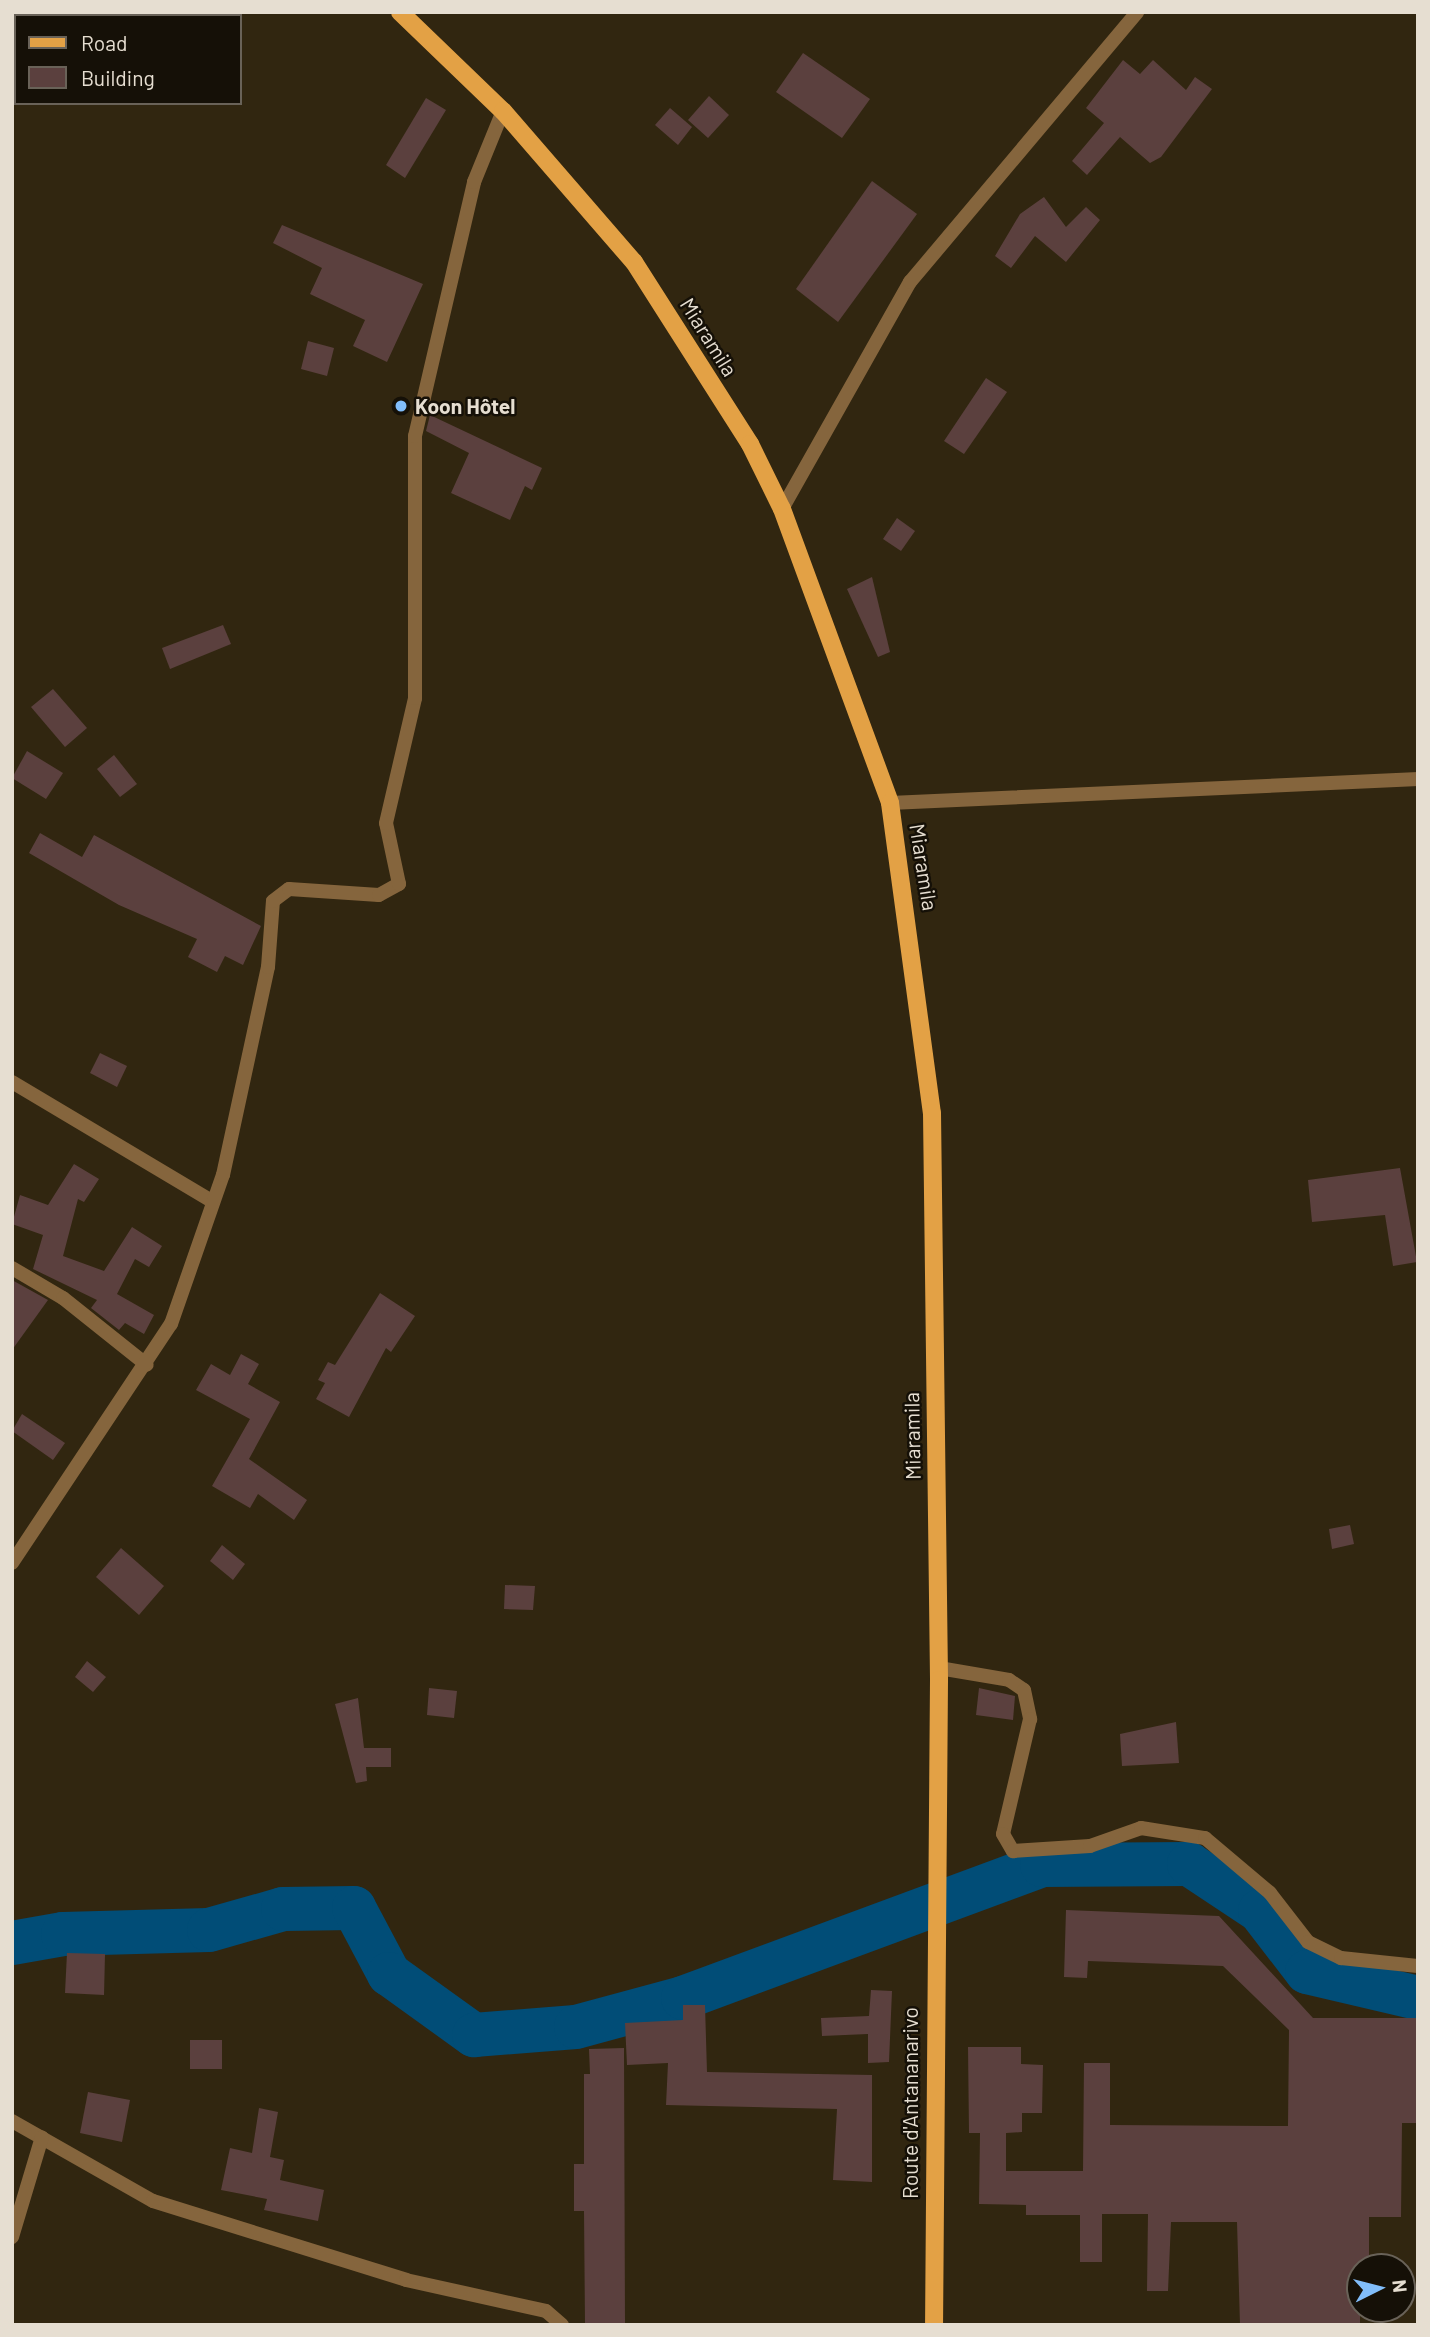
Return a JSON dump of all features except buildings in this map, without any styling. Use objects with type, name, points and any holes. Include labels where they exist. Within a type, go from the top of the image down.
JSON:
[{"type":"main road","name":"Miaramila","points":[[400,12],[503,111],[635,262],[750,444],[782,509],[890,803],[932,1113],[939,1668],[934,1881]]},
{"type":"main road","name":"Route d'Antananarivo","points":[[934,1881],[934,2325]]},
{"type":"street","points":[[782,509],[910,282],[1137,12]]},
{"type":"street","points":[[12,1563],[147,1365],[171,1324],[213,1202],[268,967],[273,901],[289,889],[379,895],[399,884],[386,823],[415,698],[415,436],[474,182],[503,111]]},
{"type":"street","points":[[890,803],[1418,779]]},
{"type":"street","points":[[12,1083],[213,1202]]},
{"type":"street","points":[[12,1268],[63,1298],[147,1365]]},
{"type":"street","points":[[939,1668],[1009,1680],[1024,1690],[1030,1719],[1003,1834],[1013,1850],[1090,1846],[1141,1828],[1205,1838],[1270,1893],[1308,1942],[1340,1958],[1418,1966]]},
{"type":"street","points":[[12,2121],[153,2201],[242,2233],[546,2311],[562,2325]]},
{"type":"street","points":[[12,2237],[42,2137]]},
{"type":"waterway","points":[[12,1943],[63,1934],[209,1930],[283,1909],[354,1908],[389,1974],[474,2035],[576,2027],[683,1998],[1042,1865],[1189,1864],[1260,1911],[1307,1972],[1418,1998]]},
{"type":"place","name":"Koon Hôtel","points":[[401,406]]}]
